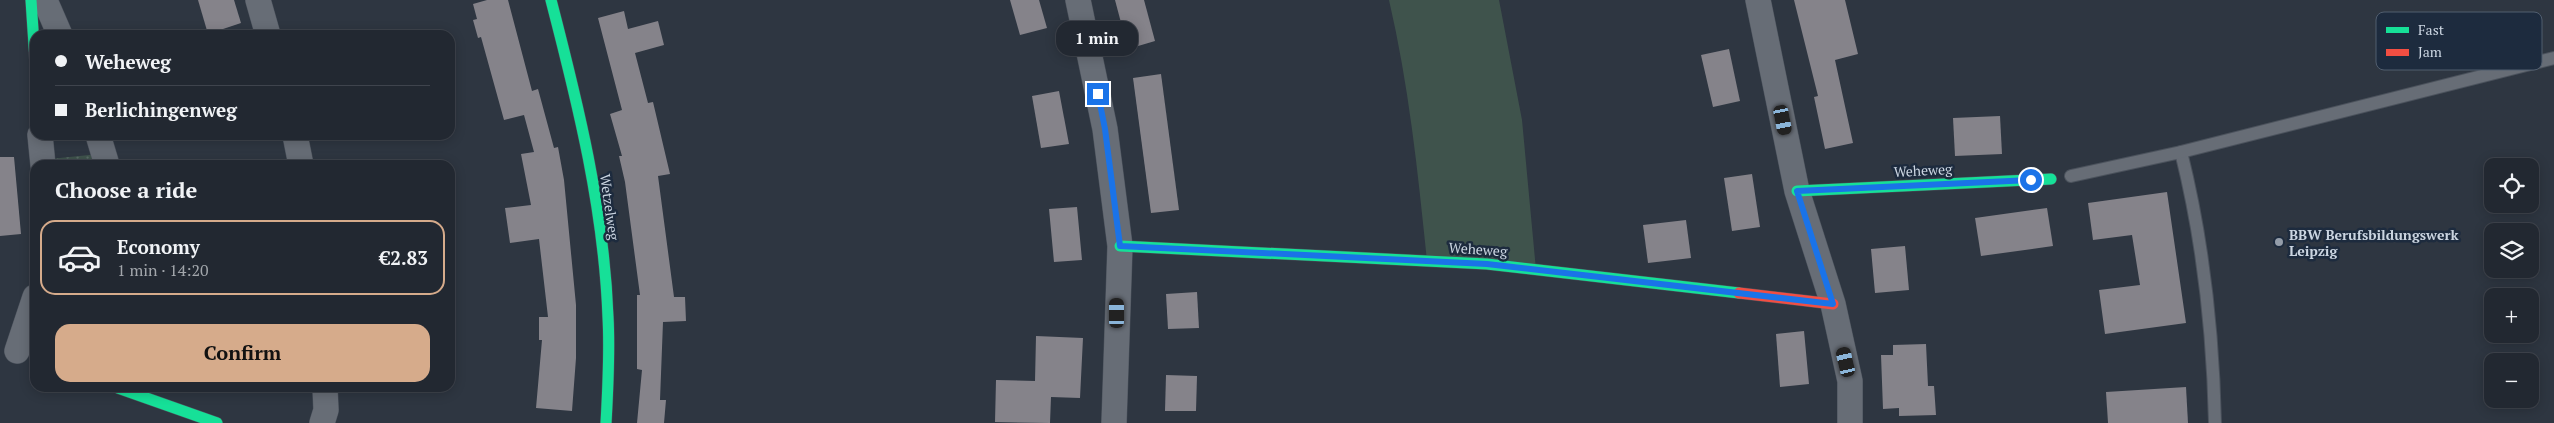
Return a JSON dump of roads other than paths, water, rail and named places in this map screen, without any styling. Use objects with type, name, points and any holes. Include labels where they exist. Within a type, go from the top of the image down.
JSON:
[{"type":"street","points":[[31,0],[33,30]]},
{"type":"street","points":[[42,0],[47,5],[58,30]]},
{"type":"street","points":[[258,0],[267,30]]},
{"type":"street","name":"Wetzelweg","points":[[551,0],[595,192],[609,327],[606,423]]},
{"type":"street","points":[[1078,0],[1105,129],[1120,246],[1114,423]]},
{"type":"street","points":[[1758,0],[1797,191],[1833,304],[1850,381],[1850,423]]},
{"type":"street","points":[[40,140],[42,160]]},
{"type":"street","points":[[100,140],[106,160]]},
{"type":"street","points":[[296,140],[300,160]]},
{"type":"street","name":"Weheweg","points":[[1797,191],[2051,179]]},
{"type":"street","name":"Weheweg","points":[[1120,246],[1487,264],[1833,304]]},
{"type":"street","points":[[17,351],[30,312]]},
{"type":"street","points":[[129,392],[217,423]]},
{"type":"street","points":[[322,423],[326,410],[325,392]]},
{"type":"lane","points":[[2071,176],[2182,152],[2507,70]]},
{"type":"lane","points":[[2182,152],[2191,190],[2213,354],[2215,423]]},
{"type":"place","name":"BBW Berufsbildungswerk Leipzig","points":[[2279,242]]}]
